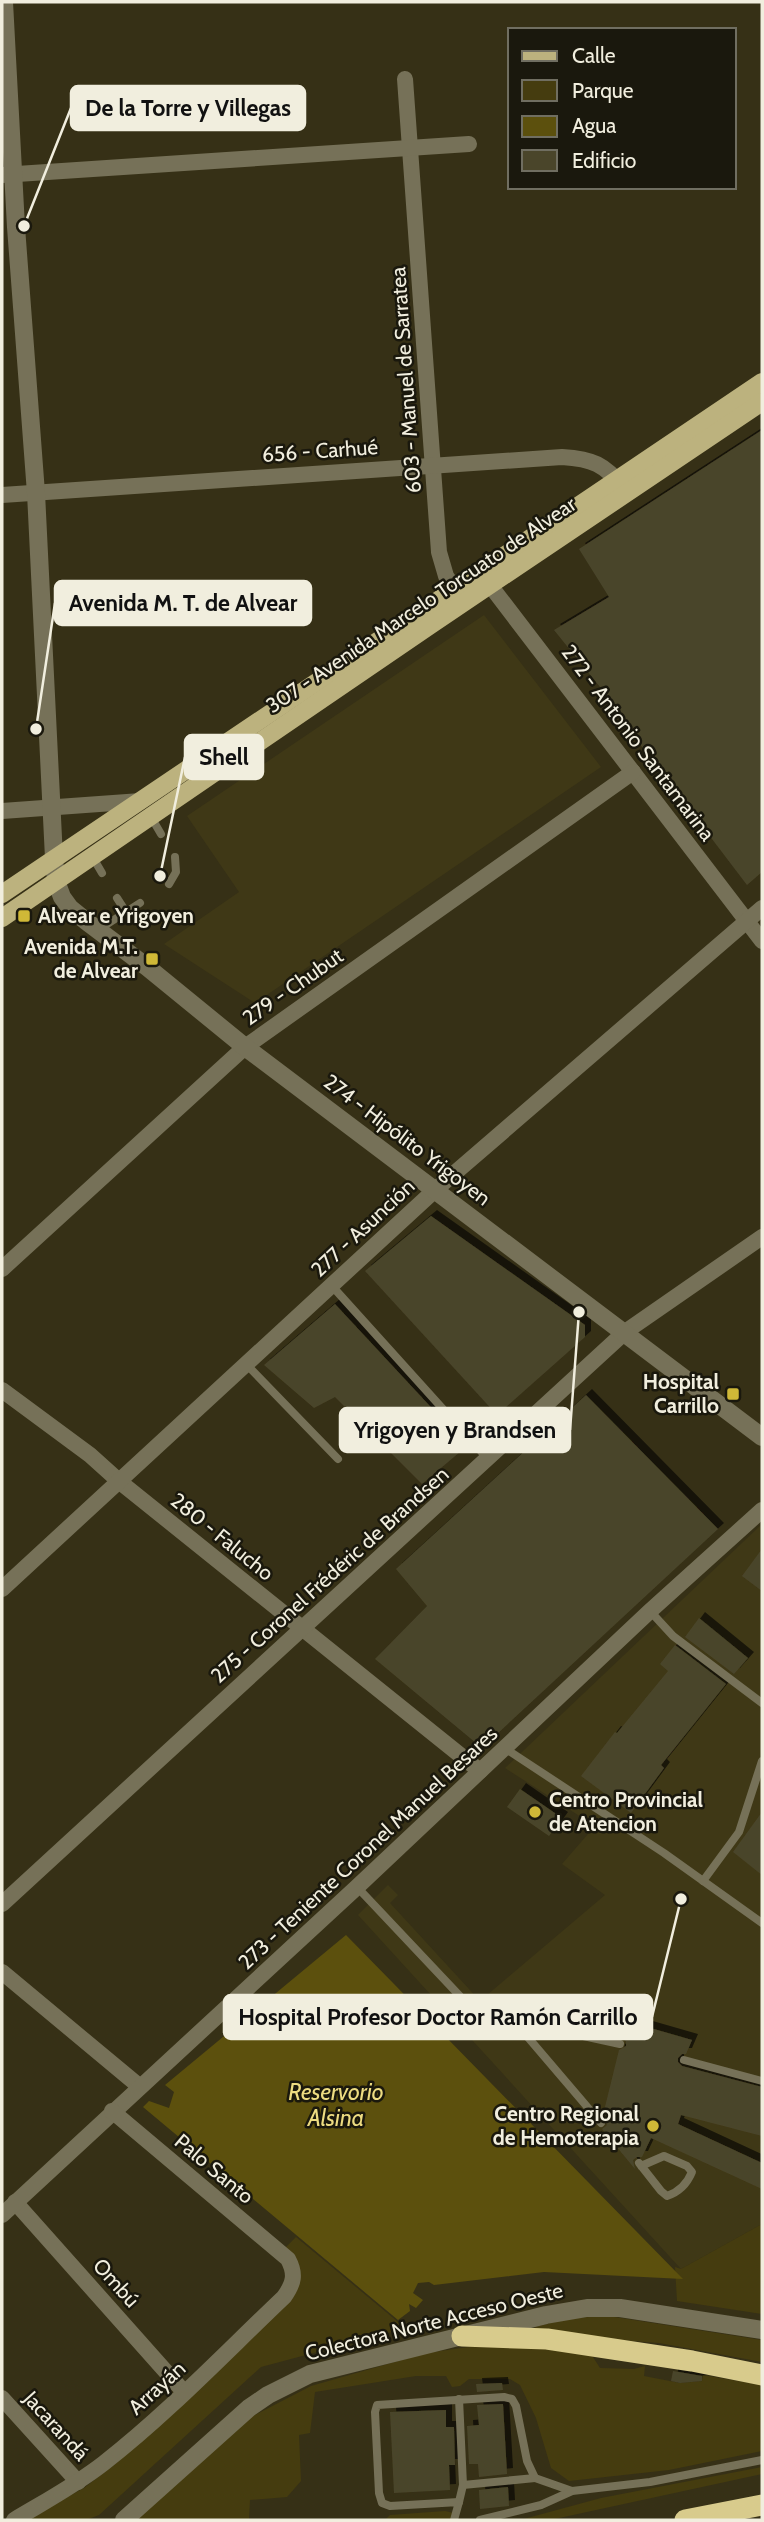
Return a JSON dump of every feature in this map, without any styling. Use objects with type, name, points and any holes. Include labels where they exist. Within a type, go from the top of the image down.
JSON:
[{"type":"highway","points":[[462,2336],[547,2339],[692,2361],[762,2375]]},
{"type":"highway","points":[[684,2520],[762,2505]]},
{"type":"main road","name":"307 - Avenida Marcelo Torcuato de Alvear","points":[[485,578],[616,478],[762,382]]},
{"type":"main road","name":"307 - Avenida Marcelo Torcuato de Alvear","points":[[2,894],[485,578],[628,493],[762,402]]},
{"type":"main road","name":"307 - Avenida Marcelo Torcuato de Alvear","points":[[2,918],[151,817],[459,595]]},
{"type":"street","name":"274 - Hipólito Yrigoyen","points":[[4,2],[8,175],[17,240],[36,493],[54,858],[56,881],[66,903],[245,1047],[762,1437]]},
{"type":"street","name":"603 - Manuel de Sarratea","points":[[405,79],[439,552],[442,567],[459,595]]},
{"type":"street","points":[[8,175],[469,144]]},
{"type":"street","name":"656 - Carhué","points":[[2,495],[433,464],[570,457],[592,461],[607,468],[628,493]]},
{"type":"street","name":"272 - Antonio Santamarina","points":[[485,578],[762,941]]},
{"type":"street","name":"279 - Chubut","points":[[2,1269],[245,1047],[633,772]]},
{"type":"street","points":[[2,811],[141,801]]},
{"type":"street","name":"277 - Asunción","points":[[2,1589],[435,1190],[762,908]]},
{"type":"street","name":"275 - Coronel Frédéric de Brandsen","points":[[2,1904],[625,1332],[762,1237]]},
{"type":"street","name":"280 - Falucho","points":[[2,1390],[90,1455],[480,1771]]},
{"type":"street","name":"273 - Teniente Coronel Manuel Besares","points":[[2,2215],[506,1749],[650,1611],[762,1510]]},
{"type":"street","points":[[2,1972],[139,2086]]},
{"type":"street","name":"Palo Santo","points":[[112,2111],[288,2259]]},
{"type":"street","name":"Ombú","points":[[15,2202],[184,2392]]},
{"type":"street","name":"Arrayán","points":[[14,2520],[78,2482],[105,2462],[284,2297],[294,2277],[288,2259]]},
{"type":"street","name":"Colectora Norte Acceso Oeste","points":[[124,2520],[249,2408],[268,2395],[310,2375],[546,2315],[587,2308],[620,2308],[762,2330]]},
{"type":"street","name":"Jacarandá","points":[[2,2398],[78,2482]]},
{"type":"lane","points":[[151,817],[161,834]]},
{"type":"lane","points":[[92,856],[102,873]]},
{"type":"lane","points":[[169,884],[176,872],[175,857]]},
{"type":"lane","points":[[117,898],[126,912]]},
{"type":"lane","points":[[98,930],[140,903]]},
{"type":"lane","points":[[332,1286],[488,1459]]},
{"type":"lane","points":[[247,1364],[338,1459]]},
{"type":"lane","points":[[650,1611],[673,1636],[762,1703]]},
{"type":"lane","points":[[506,1749],[762,1923]]},
{"type":"lane","points":[[703,1881],[739,1832],[762,1761]]},
{"type":"lane","points":[[357,1887],[474,2011],[620,2044]]},
{"type":"lane","points":[[514,2021],[601,2123]]},
{"type":"lane","points":[[684,2060],[762,2081]]},
{"type":"lane","points":[[664,2156],[687,2166],[692,2172],[688,2182],[674,2194],[667,2196],[640,2165],[664,2156]]},
{"type":"lane","points":[[459,2502],[390,2506],[382,2503],[379,2493],[375,2412],[377,2405],[504,2396],[512,2399],[516,2406],[527,2461],[535,2478]]},
{"type":"lane","points":[[454,2520],[463,2485],[458,2399]]},
{"type":"lane","points":[[480,2520],[541,2505],[572,2491],[650,2482],[762,2460]]},
{"type":"lane","points":[[463,2485],[535,2478],[572,2491]]},
{"type":"shaded area","points":[[484,615],[601,767],[255,1003],[164,944],[239,892],[187,816]]},
{"type":"shaded area","points":[[762,1524],[762,2224],[681,2269],[358,1915],[388,1885],[398,1895],[390,1903],[480,2001],[605,1895],[562,1864],[595,1826],[505,1768]]},
{"type":"green space","points":[[762,2224],[762,2314],[677,2301],[675,2267],[681,2269]]},
{"type":"green space","points":[[296,2237],[404,2327],[403,2329],[261,2367],[99,2515],[86,2520],[25,2520],[84,2488],[114,2465],[287,2300],[285,2248]]},
{"type":"green space","points":[[608,2316],[762,2340],[762,2362],[659,2343],[538,2334],[535,2327],[570,2318]]},
{"type":"green space","points":[[490,2344],[527,2344],[591,2354],[600,2368],[634,2369],[645,2366],[644,2376],[680,2383],[702,2381],[703,2375],[762,2385],[762,2451],[669,2470],[569,2481],[551,2468],[536,2418],[520,2385],[510,2379],[469,2379],[460,2386],[452,2387],[446,2376],[416,2376],[315,2392],[310,2433],[299,2435],[301,2481],[287,2497],[250,2500],[249,2520],[136,2520],[249,2418],[311,2386],[426,2353]]},
{"type":"green space","points":[[762,2467],[762,2474],[550,2520],[520,2520],[601,2498]]},
{"type":"green space","points":[[445,2511],[458,2514],[457,2520],[385,2520],[390,2515]]},
{"type":"water","name":"Reservorio Alsina","points":[[346,1935],[683,2279],[544,2272],[434,2285],[429,2282],[418,2283],[413,2293],[423,2300],[416,2308],[409,2304],[410,2311],[398,2320],[143,2107],[149,2101],[169,2108],[174,2092],[165,2085]]},
{"type":"building","points":[[762,430],[762,872],[747,885],[600,687],[554,630],[609,597],[579,549]]},
{"type":"building","points":[[431,1216],[585,1325],[585,1337],[497,1415],[365,1271]]},
{"type":"building","points":[[335,1304],[467,1446],[422,1484],[335,1397],[314,1408],[264,1365]]},
{"type":"building","points":[[586,1395],[718,1529],[482,1748],[375,1659],[427,1606],[396,1569]]},
{"type":"building","points":[[762,1549],[762,1591],[742,1576]]},
{"type":"building","points":[[699,1618],[748,1658],[734,1674],[685,1637]]},
{"type":"building","points":[[675,1645],[726,1684],[661,1765],[664,1768],[631,1813],[581,1776],[668,1671],[660,1664]]},
{"type":"building","name":"Centro Provincial de Atencion","points":[[520,1789],[562,1818],[549,1836],[507,1807]]},
{"type":"building","points":[[762,1812],[762,1875],[733,1852]]},
{"type":"building","name":"Centro Regional de Hemoterapia","points":[[626,2021],[692,2040],[686,2054],[678,2058],[682,2066],[762,2087],[762,2136],[681,2115],[678,2124],[762,2163],[762,2189],[651,2138],[642,2157],[633,2160],[635,2169],[602,2129],[607,2125],[603,2115],[619,2050],[626,2046],[626,2041],[622,2038]]},
{"type":"building","points":[[673,2371],[702,2376],[702,2381],[671,2381]]},
{"type":"building","points":[[502,2383],[503,2390],[477,2392],[476,2384]]},
{"type":"building","points":[[503,2404],[507,2474],[479,2477],[478,2464],[469,2464],[467,2426],[479,2425],[477,2405]]},
{"type":"building","points":[[446,2410],[446,2427],[454,2427],[455,2465],[449,2465],[450,2490],[394,2493],[390,2412]]},
{"type":"building","points":[[508,2487],[509,2506],[480,2509],[479,2490]]},
{"type":"place","name":"De la Torre y Villegas","points":[[24,226]]},
{"type":"place","name":"Avenida M. T. de Alvear","points":[[36,729]]},
{"type":"place","name":"Shell","points":[[160,876]]},
{"type":"place","name":"Alvear e Yrigoyen","points":[[24,916]]},
{"type":"place","name":"Avenida M.T. de Alvear","points":[[152,959]]},
{"type":"place","name":"Yrigoyen y Brandsen","points":[[579,1312]]},
{"type":"place","name":"Hospital Carrillo","points":[[733,1394]]},
{"type":"place","name":"Centro Provincial de Atencion","points":[[535,1812]]},
{"type":"place","name":"Hospital Profesor Doctor Ramón Carrillo","points":[[681,1899]]},
{"type":"place","name":"Centro Regional de Hemoterapia","points":[[653,2126]]}]
